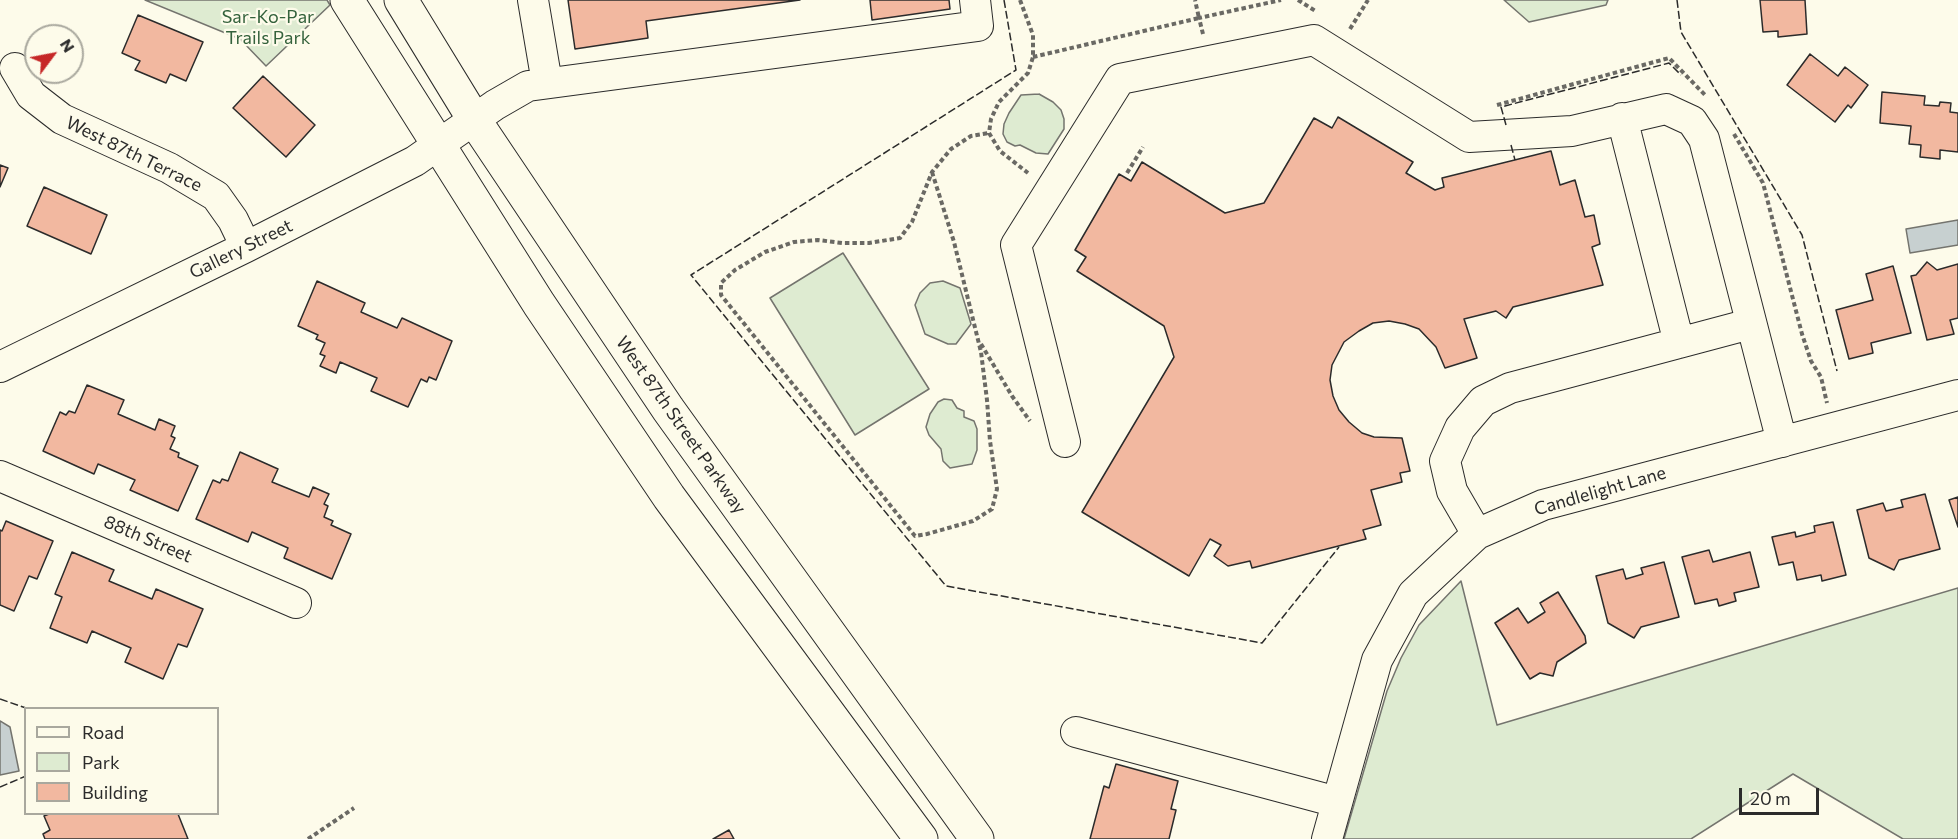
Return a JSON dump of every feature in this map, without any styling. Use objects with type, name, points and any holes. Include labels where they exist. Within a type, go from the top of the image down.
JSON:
[{"type":"main road","points":[[347,0],[539,304],[669,497],[921,839]]},
{"type":"main road","name":"West 87th Street Parkway","points":[[401,0],[475,120],[669,410],[977,839]]},
{"type":"street","points":[[533,0],[547,83]]},
{"type":"street","name":"Gallery Street","points":[[0,367],[246,248],[415,161],[495,105],[528,86],[978,26],[975,0]]},
{"type":"street","points":[[1065,442],[1016,245],[1120,79],[1314,40],[1469,137],[1572,130],[1666,109],[1692,121],[1704,139],[1782,441]]},
{"type":"street","name":"West 87th Terrace","points":[[15,68],[31,95],[62,119],[169,168],[216,196],[233,220],[246,248]]},
{"type":"street","points":[[1622,118],[1679,343]]},
{"type":"street","points":[[1477,534],[1452,491],[1445,461],[1460,428],[1483,401],[1510,388],[1750,324]]},
{"type":"street","name":"Candlelight Lane","points":[[1327,839],[1377,660],[1413,594],[1477,534],[1543,505],[1958,395]]},
{"type":"street","name":"88th Street","points":[[0,476],[296,603]]},
{"type":"street","points":[[1076,732],[1337,802]]},
{"type":"path","points":[[1020,0],[1033,34],[1034,57],[1028,73],[999,102],[991,119],[989,133],[1000,150],[1034,177]]},
{"type":"path","points":[[1195,0],[1210,61]]},
{"type":"path","points":[[1034,57],[1281,0]]},
{"type":"path","points":[[1349,31],[1368,0]]},
{"type":"path","points":[[932,172],[954,242],[979,341],[997,489],[992,509],[973,521],[915,536],[721,295],[721,283],[735,270],[765,252],[794,242],[818,240],[869,243],[900,238],[912,222],[932,172],[951,149],[970,136],[989,133]]},
{"type":"path","points":[[1127,173],[1143,147]]},
{"type":"path","points":[[979,341],[1012,396],[1034,427]]},
{"type":"path","points":[[308,839],[354,808]]},
{"type":"green space","name":"Sar-Ko-Par Trails Park","points":[[145,0],[327,0],[330,5],[266,66],[240,39]]},
{"type":"green space","points":[[1504,0],[1608,0],[1606,5],[1529,22]]},
{"type":"green space","points":[[1039,94],[1061,110],[1064,119],[1064,129],[1048,154],[1036,153],[1020,145],[1015,146],[1007,142],[1003,134],[1009,113],[1021,95]]},
{"type":"green space","points":[[843,253],[929,389],[855,435],[770,298]]},
{"type":"green space","points":[[943,281],[960,288],[971,324],[956,344],[948,344],[925,334],[915,305],[920,293],[930,283]]},
{"type":"green space","points":[[944,399],[952,400],[957,408],[964,411],[964,417],[974,421],[977,429],[977,450],[972,464],[950,468],[943,461],[941,449],[929,435],[926,427],[930,414],[938,402]]},
{"type":"green space","points":[[1461,581],[1497,725],[1958,588],[1958,839],[1903,839],[1793,774],[1691,839],[1344,839],[1387,691],[1401,658],[1419,625]]},
{"type":"shaded area","points":[[1958,220],[1958,245],[1910,253],[1906,229]]},
{"type":"shaded area","points":[[0,721],[10,727],[19,771],[0,775]]},
{"type":"building","points":[[568,0],[800,0],[646,21],[648,38],[575,49]]},
{"type":"building","points":[[870,0],[949,0],[950,9],[872,20]]},
{"type":"building","points":[[1760,0],[1805,0],[1807,34],[1778,37],[1778,31],[1763,32]]},
{"type":"building","points":[[138,15],[203,42],[186,81],[170,74],[166,83],[135,70],[140,61],[122,53]]},
{"type":"building","points":[[1810,54],[1838,76],[1845,67],[1868,85],[1851,108],[1848,105],[1835,122],[1787,85]]},
{"type":"building","points":[[263,76],[315,125],[286,157],[233,108]]},
{"type":"building","points":[[1882,92],[1925,96],[1924,105],[1939,106],[1940,102],[1951,103],[1950,112],[1958,113],[1958,152],[1940,150],[1940,159],[1920,157],[1921,145],[1909,144],[1911,126],[1880,123]]},
{"type":"building","points":[[1338,117],[1413,162],[1406,173],[1435,190],[1444,187],[1442,178],[1551,151],[1560,185],[1575,180],[1585,217],[1594,215],[1600,244],[1592,247],[1603,285],[1513,307],[1506,318],[1496,311],[1464,319],[1477,358],[1445,368],[1436,347],[1419,329],[1389,321],[1373,323],[1359,331],[1344,342],[1332,365],[1330,380],[1333,396],[1339,410],[1362,433],[1374,437],[1402,438],[1410,471],[1400,473],[1402,482],[1371,490],[1381,525],[1363,530],[1366,539],[1252,568],[1250,561],[1228,566],[1214,556],[1221,545],[1210,539],[1189,576],[1082,512],[1174,357],[1164,326],[1077,271],[1086,257],[1075,250],[1119,174],[1131,181],[1142,162],[1225,213],[1264,203],[1314,118],[1332,128]]},
{"type":"building","points":[[0,165],[8,168],[0,187]]},
{"type":"building","points":[[44,187],[107,215],[91,254],[27,226]]},
{"type":"building","points":[[1927,262],[1937,270],[1958,264],[1958,318],[1950,320],[1954,334],[1927,340],[1911,276],[1916,275]]},
{"type":"building","points":[[1893,266],[1911,333],[1871,343],[1873,353],[1849,359],[1836,310],[1873,300],[1866,274]]},
{"type":"building","points":[[317,281],[365,303],[361,312],[397,328],[402,318],[452,341],[436,380],[429,377],[427,382],[421,379],[408,407],[371,391],[377,378],[340,362],[336,373],[320,366],[325,356],[320,354],[325,343],[316,339],[318,335],[298,326]]},
{"type":"building","points":[[87,385],[124,400],[118,414],[155,430],[159,419],[175,426],[171,436],[175,438],[170,449],[179,453],[178,457],[198,466],[178,511],[130,490],[135,480],[98,464],[94,474],[43,451],[60,412],[66,415],[69,411],[75,413]]},
{"type":"building","points":[[240,452],[278,469],[272,482],[309,497],[313,487],[329,494],[324,504],[328,506],[324,517],[333,521],[331,525],[351,534],[332,579],[284,558],[288,548],[252,532],[248,542],[196,519],[213,480],[220,483],[222,479],[228,481]]},
{"type":"building","points":[[1925,494],[1940,549],[1899,560],[1894,570],[1869,558],[1857,510],[1883,503],[1886,511],[1903,507],[1901,500]]},
{"type":"building","points":[[1958,497],[1958,527],[1949,500]]},
{"type":"building","points":[[6,521],[53,541],[37,579],[29,576],[14,611],[0,605],[0,530],[2,531]]},
{"type":"building","points":[[1833,522],[1846,575],[1822,581],[1821,575],[1797,580],[1793,562],[1779,565],[1772,537],[1795,532],[1796,537],[1815,532],[1814,526]]},
{"type":"building","points":[[1709,550],[1713,562],[1750,552],[1759,587],[1734,593],[1736,601],[1719,606],[1717,599],[1695,604],[1682,557]]},
{"type":"building","points":[[72,552],[114,570],[109,581],[152,599],[156,589],[203,609],[187,647],[178,644],[163,679],[125,662],[131,648],[92,631],[87,643],[50,628],[62,597],[55,594]]},
{"type":"building","points":[[1664,562],[1679,617],[1641,627],[1634,638],[1608,623],[1596,576],[1623,569],[1626,579],[1643,574],[1641,568]]},
{"type":"building","points":[[1558,592],[1585,636],[1586,643],[1557,662],[1553,676],[1540,673],[1530,679],[1495,623],[1518,608],[1528,623],[1545,612],[1540,603]]},
{"type":"building","points":[[1116,764],[1178,781],[1171,809],[1176,810],[1169,839],[1090,839],[1104,786],[1109,788]]},
{"type":"building","points":[[178,815],[188,839],[45,839],[43,834],[50,830],[44,816]]},
{"type":"building","points":[[729,830],[734,839],[713,839]]},
{"type":"fence","points":[[1004,0],[1016,70],[691,275],[946,586],[1262,643],[1339,547]]},
{"type":"fence","points":[[1677,0],[1681,32],[1802,235],[1837,371]]},
{"type":"fence","points":[[1506,125],[1501,107],[1669,63],[1681,75]]},
{"type":"fence","points":[[1511,145],[1515,160]]},
{"type":"fence","points":[[0,699],[24,707]]},
{"type":"fence","points":[[0,787],[24,777]]}]
